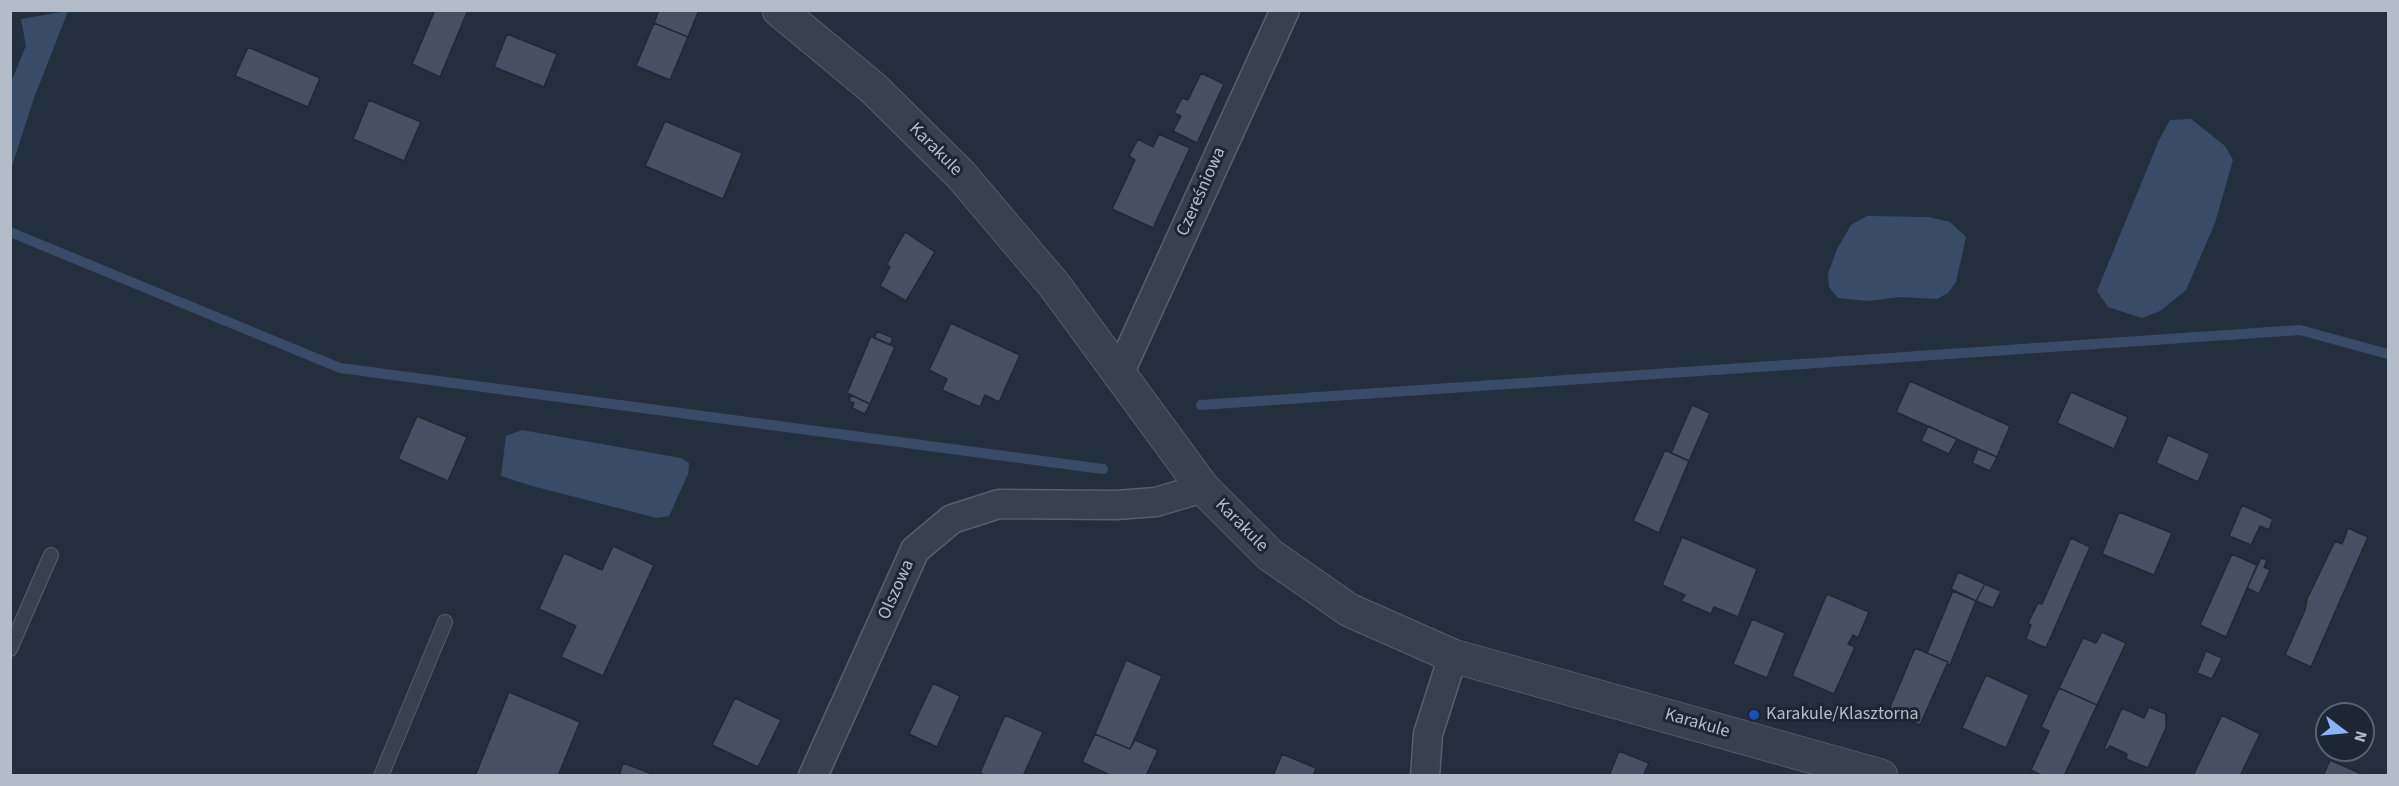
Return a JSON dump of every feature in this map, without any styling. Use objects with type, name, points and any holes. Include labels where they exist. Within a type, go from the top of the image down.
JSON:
[{"type":"street","name":"Karakule","points":[[779,10],[873,88],[961,175],[1055,286],[1203,488],[1270,555],[1349,610],[1453,656],[1881,776]]},
{"type":"street","name":"Czereśniowa","points":[[1119,374],[1285,10]]},
{"type":"street","name":"Olszowa","points":[[813,776],[915,550],[952,519],[999,504],[1116,505],[1156,502],[1203,488]]},
{"type":"street","points":[[1425,776],[1428,734],[1453,656]]},
{"type":"lane","points":[[10,649],[51,555]]},
{"type":"lane","points":[[381,776],[445,622]]},
{"type":"water","points":[[68,11],[34,98],[11,169],[11,82],[26,46],[21,19]]},
{"type":"water","points":[[2191,119],[2225,146],[2233,160],[2215,223],[2186,290],[2160,311],[2142,318],[2108,307],[2097,291],[2159,140],[2170,120]]},
{"type":"water","points":[[1867,216],[1929,217],[1950,222],[1966,237],[1956,282],[1948,293],[1937,299],[1900,297],[1868,301],[1838,298],[1829,287],[1828,274],[1837,249],[1851,225]]},
{"type":"water","points":[[522,430],[681,458],[689,463],[688,474],[669,516],[657,518],[532,486],[501,476],[506,436]]},
{"type":"building","points":[[435,10],[468,10],[440,77],[412,64]]},
{"type":"building","points":[[659,10],[699,10],[688,37],[654,23]]},
{"type":"building","points":[[654,23],[688,37],[670,80],[636,66]]},
{"type":"building","points":[[507,34],[557,54],[544,87],[494,67]]},
{"type":"building","points":[[248,47],[320,78],[308,107],[235,76]]},
{"type":"building","points":[[1201,73],[1224,84],[1197,143],[1173,131],[1181,116],[1174,113],[1182,98],[1188,100]]},
{"type":"building","points":[[369,100],[421,122],[404,161],[353,139]]},
{"type":"building","points":[[665,121],[742,153],[723,199],[645,166]]},
{"type":"building","points":[[1159,134],[1190,148],[1153,228],[1112,209],[1135,160],[1129,156],[1138,139],[1153,147]]},
{"type":"building","points":[[905,232],[935,252],[906,301],[880,286],[890,267],[887,264]]},
{"type":"building","points":[[951,323],[1020,355],[999,402],[985,395],[980,407],[942,390],[947,379],[929,370]]},
{"type":"building","points":[[877,331],[893,338],[890,345],[874,338]]},
{"type":"building","points":[[871,336],[895,347],[870,404],[847,393]]},
{"type":"building","points":[[1910,381],[2010,426],[1997,457],[1896,412]]},
{"type":"building","points":[[2071,392],[2128,417],[2114,449],[2057,423]]},
{"type":"building","points":[[851,395],[870,404],[865,414],[852,408],[854,403],[849,401]]},
{"type":"building","points":[[1692,405],[1710,413],[1689,461],[1671,453]]},
{"type":"building","points":[[417,416],[467,437],[448,481],[398,459]]},
{"type":"building","points":[[1928,426],[1957,439],[1949,454],[1921,441]]},
{"type":"building","points":[[2168,435],[2210,454],[2198,482],[2156,463]]},
{"type":"building","points":[[1978,449],[1997,457],[1990,471],[1972,463]]},
{"type":"building","points":[[1665,450],[1689,461],[1659,533],[1633,521]]},
{"type":"building","points":[[2242,505],[2273,519],[2269,530],[2260,526],[2251,545],[2229,536]]},
{"type":"building","points":[[2119,512],[2172,533],[2154,575],[2102,554]]},
{"type":"building","points":[[2348,528],[2368,537],[2311,667],[2285,655],[2305,610],[2307,599],[2335,541],[2342,544]]},
{"type":"building","points":[[1682,537],[1757,569],[1738,617],[1714,607],[1711,614],[1681,601],[1685,595],[1662,585]]},
{"type":"building","points":[[2071,538],[2090,547],[2046,648],[2026,639],[2031,625],[2028,623],[2038,603],[2042,604]]},
{"type":"building","points":[[613,546],[654,565],[603,676],[561,657],[576,626],[539,609],[564,553],[602,570]]},
{"type":"building","points":[[2232,554],[2257,565],[2226,637],[2200,625]]},
{"type":"building","points":[[2261,558],[2267,560],[2264,567],[2270,570],[2259,594],[2247,588]]},
{"type":"building","points":[[1958,572],[1985,584],[1976,601],[1951,589]]},
{"type":"building","points":[[1985,584],[2001,591],[1993,608],[1976,601]]},
{"type":"building","points":[[1953,591],[1976,601],[1950,665],[1927,653]]},
{"type":"building","points":[[1827,594],[1869,612],[1858,638],[1853,635],[1848,644],[1855,647],[1834,694],[1792,676]]},
{"type":"building","points":[[1752,619],[1785,633],[1767,678],[1733,664]]},
{"type":"building","points":[[2102,632],[2126,643],[2097,705],[2059,688],[2083,638],[2096,643]]},
{"type":"building","points":[[1915,648],[1948,662],[1920,725],[1888,712]]},
{"type":"building","points":[[2206,651],[2222,658],[2212,679],[2197,673]]},
{"type":"building","points":[[1126,660],[1162,676],[1130,749],[1095,734]]},
{"type":"building","points":[[1986,675],[2029,695],[2006,748],[1962,728]]},
{"type":"building","points":[[933,683],[960,696],[937,747],[909,734]]},
{"type":"building","points":[[2059,688],[2097,705],[2064,776],[2043,776],[2031,770],[2049,731],[2041,727]]},
{"type":"building","points":[[509,692],[580,722],[558,776],[475,776]]},
{"type":"building","points":[[735,698],[781,720],[758,767],[712,745]]},
{"type":"building","points":[[2149,707],[2166,714],[2166,728],[2148,768],[2126,759],[2127,754],[2110,746],[2104,749],[2122,708],[2144,718]]},
{"type":"building","points":[[1005,715],[1043,732],[1023,776],[986,776],[980,773]]},
{"type":"building","points":[[2222,715],[2260,734],[2240,776],[2193,776]]},
{"type":"building","points":[[1095,734],[1130,749],[1135,740],[1158,750],[1146,776],[1112,776],[1082,762]]},
{"type":"building","points":[[1619,751],[1649,763],[1643,776],[1609,776]]},
{"type":"building","points":[[1282,754],[1316,768],[1313,776],[1273,776]]},
{"type":"building","points":[[2329,762],[2334,762],[2366,776],[2323,776]]},
{"type":"building","points":[[623,763],[658,776],[619,776]]},
{"type":"waterway","points":[[10,232],[340,368],[1103,469]]},
{"type":"waterway","points":[[1201,405],[2300,330],[2388,354]]},
{"type":"place","name":"Karakule/Klasztorna","points":[[1754,715]]}]
